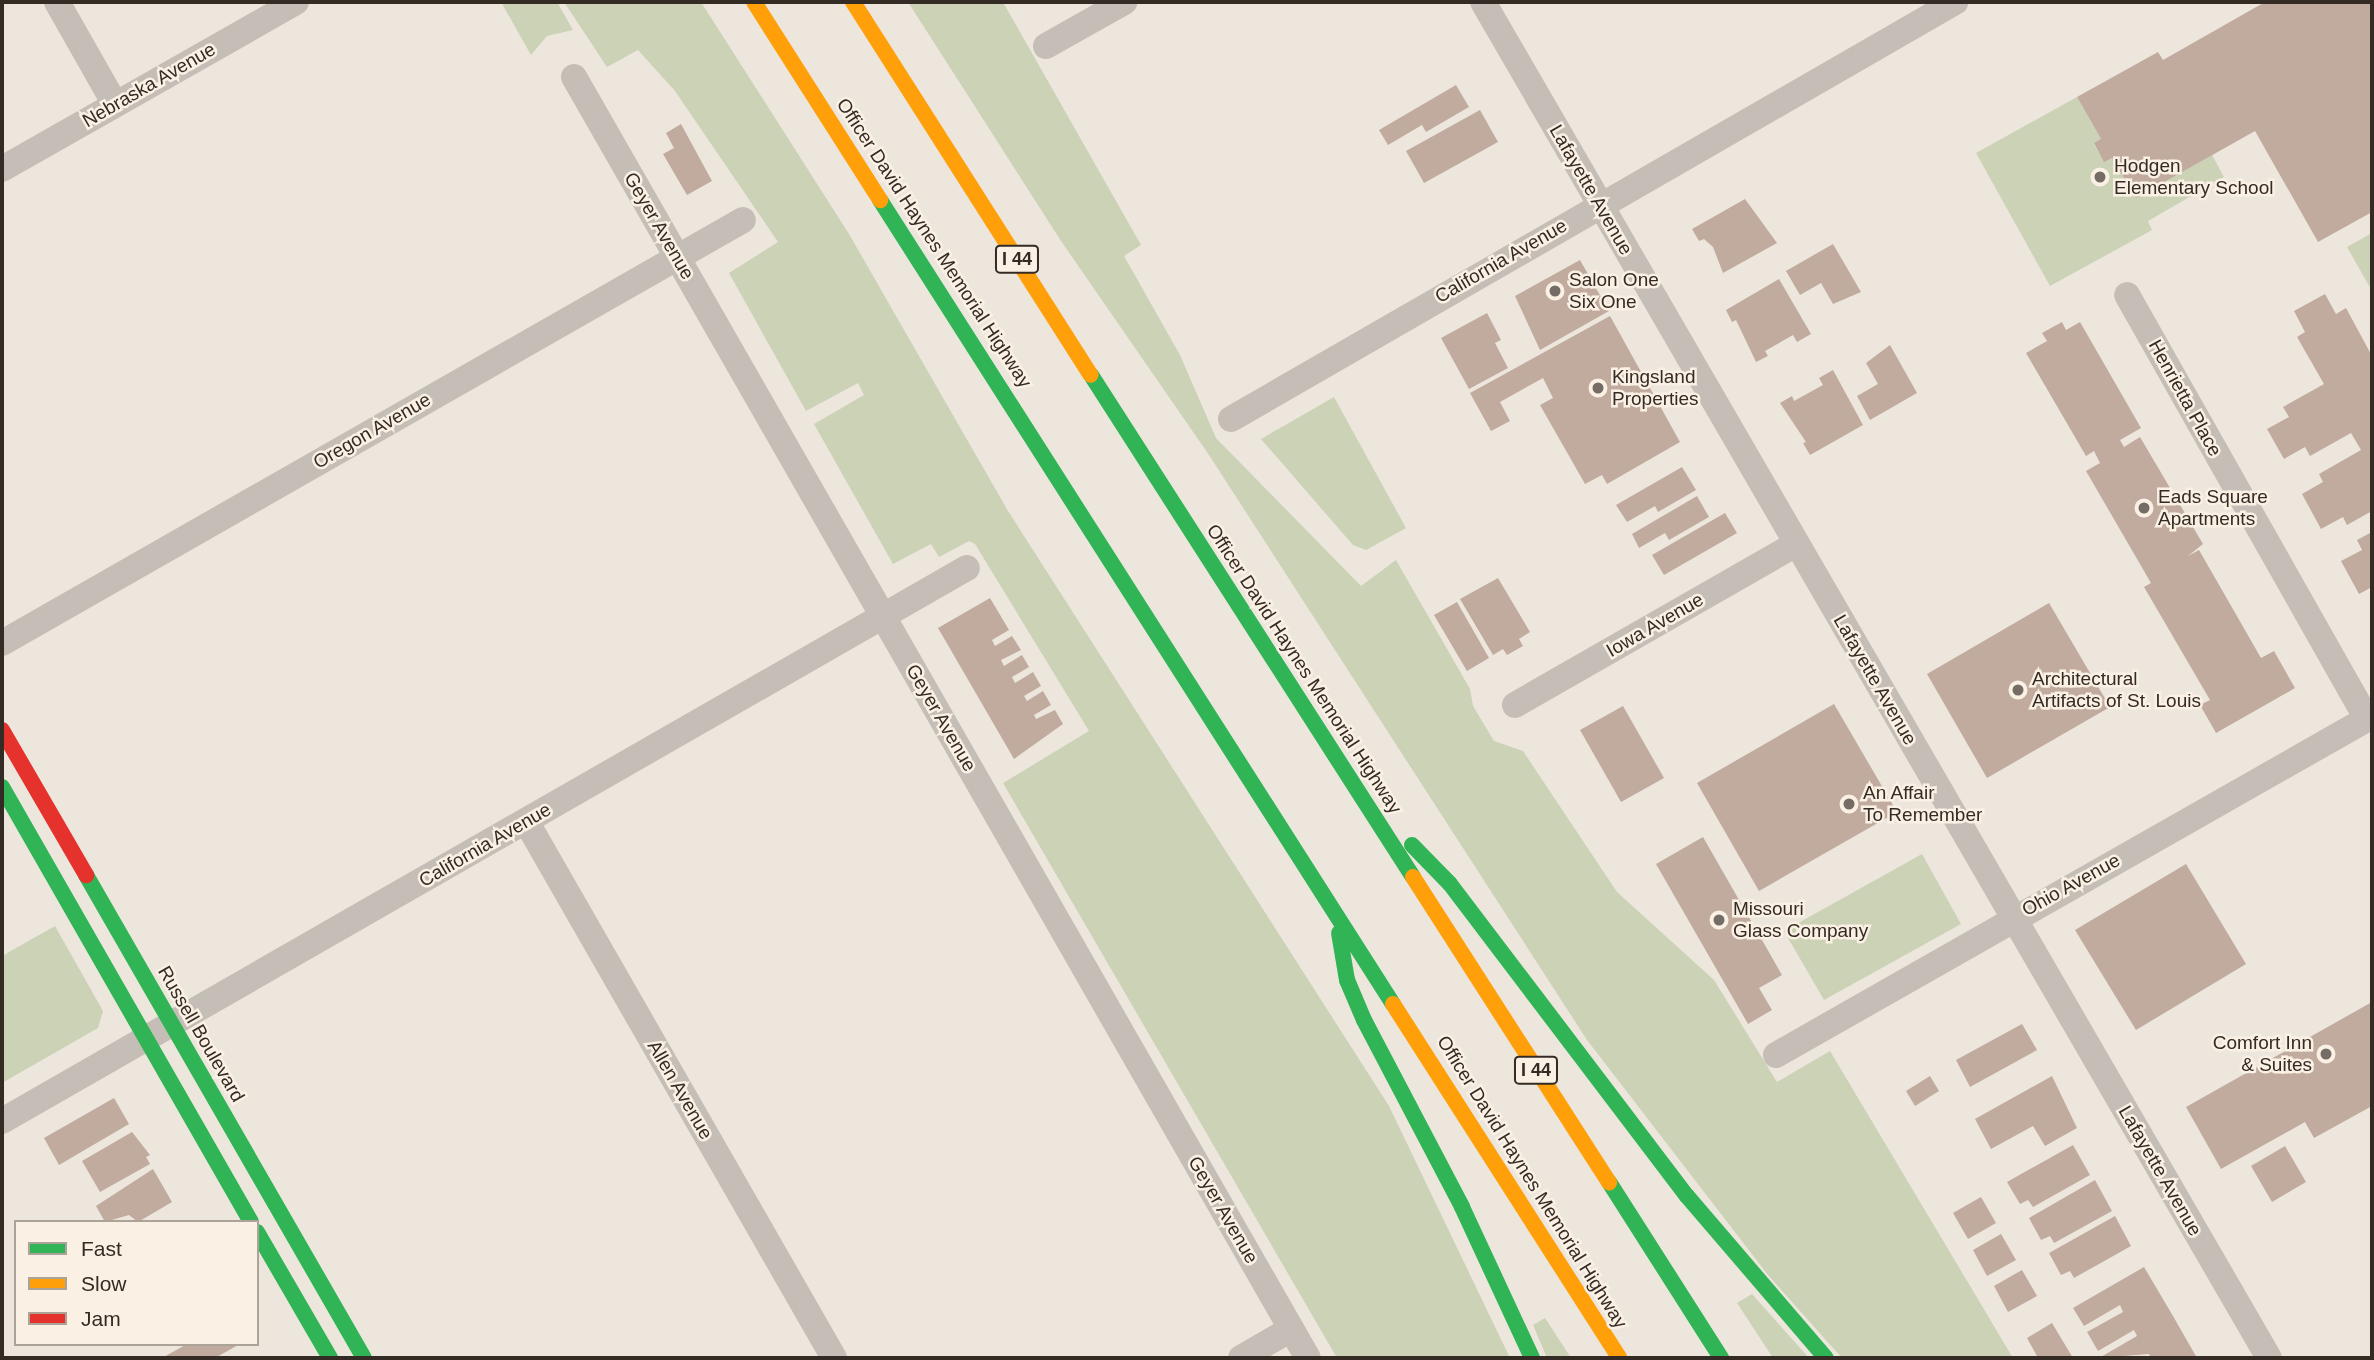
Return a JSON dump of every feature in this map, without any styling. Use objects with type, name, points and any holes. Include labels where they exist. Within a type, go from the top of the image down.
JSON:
[{"type":"main road","name":"Officer David Haynes Memorial Highway","points":[[754,2],[1619,1358]]},
{"type":"main road","name":"Officer David Haynes Memorial Highway","points":[[853,2],[1721,1358]]},
{"type":"main road","name":"Russell Boulevard","points":[[2,730],[364,1358]]},
{"type":"main road","points":[[1352,782],[1450,884],[1687,1196],[1826,1358]]},
{"type":"main road","points":[[2,787],[250,1220]]},
{"type":"main road","points":[[1336,914],[1347,980],[1364,1020],[1462,1207],[1532,1358]]},
{"type":"main road","points":[[259,1235],[330,1358]]},
{"type":"street","points":[[57,2],[115,104]]},
{"type":"street","name":"Nebraska Avenue","points":[[2,169],[296,2]]},
{"type":"street","points":[[1046,46],[1124,2]]},
{"type":"street","name":"Lafayette Avenue","points":[[1483,2],[2269,1358]]},
{"type":"street","name":"California Avenue","points":[[1231,419],[1955,2]]},
{"type":"street","name":"Geyer Avenue","points":[[574,77],[1308,1358]]},
{"type":"street","name":"Oregon Avenue","points":[[2,643],[743,220]]},
{"type":"street","name":"Henrietta Place","points":[[2127,295],[2367,719]]},
{"type":"street","name":"Iowa Avenue","points":[[1515,705],[1796,544]]},
{"type":"street","name":"California Avenue","points":[[2,1121],[967,568]]},
{"type":"street","name":"Ohio Avenue","points":[[1776,1055],[2367,719]]},
{"type":"street","name":"Allen Avenue","points":[[526,821],[834,1358]]},
{"type":"street","points":[[1241,1358],[1292,1329]]},
{"type":"green space","points":[[501,2],[557,2],[573,30],[547,36],[531,55]]},
{"type":"green space","points":[[564,2],[701,2],[849,234],[1008,511],[1389,1106],[1510,1358],[1337,1358],[1003,783],[1089,731],[975,544],[969,541],[939,557],[931,544],[893,564],[814,424],[864,395],[858,383],[806,411],[729,273],[778,242],[675,91],[638,50],[607,67]]},
{"type":"green space","points":[[908,2],[1003,2],[1141,245],[1124,256],[1180,355],[1216,438],[1361,586],[1396,560],[1470,689],[1473,706],[1494,741],[1523,751],[1617,892],[1714,980],[1777,1082],[1830,1051],[2013,1358],[1842,1358],[1768,1275],[1587,1040],[1209,455],[1061,241]]},
{"type":"green space","points":[[2077,97],[2101,139],[2094,144],[2104,161],[2112,158],[2136,198],[2212,155],[2224,177],[2148,221],[2152,230],[2050,286],[1976,153]]},
{"type":"green space","points":[[2372,233],[2372,291],[2347,247]]},
{"type":"green space","points":[[1334,397],[1406,528],[1366,550],[1353,545],[1261,439]]},
{"type":"green space","points":[[1922,854],[1961,924],[1824,1000],[1784,931]]},
{"type":"green space","points":[[55,926],[103,1011],[98,1028],[2,1083],[2,956]]},
{"type":"green space","points":[[1752,1294],[1809,1358],[1773,1358],[1737,1303]]},
{"type":"green space","points":[[1545,1318],[1571,1358],[1547,1358],[1533,1325]]},
{"type":"building","points":[[2265,2],[2372,2],[2372,212],[2318,242],[2255,131],[2136,198],[2112,158],[2104,162],[2094,143],[2101,139],[2077,97],[2158,52],[2163,60]]},
{"type":"building","points":[[1456,85],[1469,107],[1426,132],[1422,125],[1388,145],[1379,130]]},
{"type":"building","points":[[1480,110],[1498,142],[1424,183],[1406,151]]},
{"type":"building","points":[[681,124],[712,181],[687,195],[663,154],[674,148],[666,133]]},
{"type":"building","points":[[1745,199],[1777,243],[1723,273],[1713,247],[1704,239],[1699,241],[1692,229]]},
{"type":"building","points":[[1833,244],[1861,292],[1833,304],[1821,283],[1800,295],[1786,271]]},
{"type":"building","points":[[1580,260],[1609,311],[1540,350],[1515,296]]},
{"type":"building","points":[[1779,279],[1811,334],[1797,342],[1793,335],[1765,351],[1768,356],[1756,362],[1736,320],[1732,322],[1726,310]]},
{"type":"building","points":[[2325,294],[2336,314],[2346,308],[2372,356],[2372,511],[2347,525],[2343,517],[2321,529],[2302,494],[2323,482],[2319,474],[2361,450],[2351,433],[2310,456],[2305,447],[2284,459],[2267,429],[2289,417],[2283,407],[2324,384],[2297,337],[2305,332],[2294,311]]},
{"type":"building","points":[[1487,313],[1501,340],[1495,343],[1508,368],[1469,389],[1441,338]]},
{"type":"building","points":[[1610,316],[1680,442],[1607,484],[1602,475],[1585,484],[1540,405],[1553,398],[1543,378],[1500,402],[1510,421],[1491,431],[1470,393]]},
{"type":"building","name":"Eads Square Apartments","points":[[2062,322],[2066,330],[2080,322],[2141,428],[2120,440],[2124,447],[2140,437],[2203,544],[2188,556],[2199,550],[2261,658],[2274,651],[2295,688],[2216,733],[2200,705],[2210,700],[2144,587],[2151,583],[2086,471],[2100,463],[2094,451],[2086,456],[2026,353],[2047,341],[2042,333]]},
{"type":"building","points":[[1890,345],[1917,393],[1870,420],[1857,396],[1878,384],[1866,363]]},
{"type":"building","points":[[1833,370],[1863,425],[1810,455],[1803,443],[1806,442],[1780,403],[1792,396],[1794,401],[1823,385],[1819,378]]},
{"type":"building","points":[[1682,467],[1696,490],[1658,512],[1655,506],[1627,522],[1616,505]]},
{"type":"building","points":[[1697,496],[1709,517],[1669,540],[1665,533],[1639,548],[1632,534]]},
{"type":"building","points":[[1725,513],[1737,533],[1664,575],[1652,555]]},
{"type":"building","points":[[2372,532],[2372,587],[2359,594],[2341,561],[2362,550],[2357,540]]},
{"type":"building","points":[[1498,578],[1530,632],[1519,639],[1523,646],[1507,655],[1503,649],[1493,655],[1460,599]]},
{"type":"building","points":[[990,598],[1009,630],[992,640],[995,646],[1012,636],[1021,650],[1001,660],[1004,666],[1022,655],[1029,667],[1012,677],[1015,683],[1033,672],[1041,686],[1024,696],[1027,701],[1043,691],[1051,705],[1034,715],[1036,719],[1055,710],[1063,724],[1014,759],[938,628]]},
{"type":"building","points":[[1457,602],[1489,658],[1467,671],[1434,615]]},
{"type":"building","name":"Architectural Artifacts of St. Louis","points":[[2049,603],[2110,707],[1987,778],[1927,674]]},
{"type":"building","points":[[1834,704],[1897,812],[1759,891],[1697,783]]},
{"type":"building","points":[[1623,706],[1664,778],[1621,802],[1580,730]]},
{"type":"building","name":"Missouri Glass Company","points":[[1703,837],[1782,975],[1759,988],[1772,1010],[1748,1024],[1656,864]]},
{"type":"building","points":[[2186,864],[2246,964],[2136,1030],[2075,930]]},
{"type":"building","name":"Comfort Inn & Suites","points":[[2372,1002],[2372,1106],[2314,1138],[2305,1122],[2221,1169],[2186,1107]]},
{"type":"building","points":[[2022,1024],[2037,1050],[1970,1087],[1956,1060]]},
{"type":"building","points":[[1930,1076],[1939,1091],[1915,1106],[1906,1091]]},
{"type":"building","points":[[2052,1076],[2077,1128],[2045,1146],[2033,1126],[1991,1149],[1975,1119]]},
{"type":"building","points":[[114,1098],[129,1124],[59,1165],[44,1138]]},
{"type":"building","points":[[132,1132],[150,1155],[146,1157],[150,1164],[100,1192],[82,1161]]},
{"type":"building","points":[[2073,1145],[2090,1175],[2033,1207],[2028,1200],[2020,1204],[2007,1182]]},
{"type":"building","points":[[2285,1146],[2306,1182],[2272,1202],[2251,1166]]},
{"type":"building","points":[[153,1169],[172,1202],[141,1220],[135,1220],[129,1215],[104,1220],[96,1206]]},
{"type":"building","points":[[2095,1180],[2112,1211],[2054,1243],[2050,1236],[2041,1240],[2029,1218]]},
{"type":"building","points":[[1981,1197],[1996,1223],[1968,1239],[1953,1213]]},
{"type":"building","points":[[2115,1216],[2131,1246],[2074,1278],[2070,1271],[2061,1275],[2049,1253]]},
{"type":"building","points":[[2001,1234],[2016,1260],[1987,1276],[1973,1250]]},
{"type":"building","points":[[2144,1267],[2197,1358],[2151,1358],[2149,1354],[2099,1358],[2137,1336],[2134,1330],[2098,1351],[2087,1332],[2123,1312],[2120,1305],[2084,1326],[2073,1308]]},
{"type":"building","points":[[2022,1270],[2037,1296],[2008,1312],[1994,1286]]},
{"type":"building","points":[[2052,1323],[2073,1358],[2038,1358],[2027,1338]]},
{"type":"building","points":[[183,1346],[236,1346],[215,1358],[162,1358]]},
{"type":"traffic: fast","points":[[880,200],[1393,1004]]},
{"type":"traffic: fast","points":[[1091,375],[1413,877]]},
{"type":"traffic: fast","points":[[2,787],[250,1220]]},
{"type":"traffic: fast","points":[[1412,845],[1450,884],[1687,1196],[1826,1358]]},
{"type":"traffic: fast","points":[[86,875],[364,1358]]},
{"type":"traffic: fast","points":[[1339,933],[1347,980],[1364,1020],[1462,1207],[1532,1358]]},
{"type":"traffic: fast","points":[[1609,1182],[1721,1358]]},
{"type":"traffic: fast","points":[[259,1235],[330,1358]]},
{"type":"traffic: slow","points":[[754,2],[880,200]]},
{"type":"traffic: slow","points":[[853,2],[1091,375]]},
{"type":"traffic: slow","points":[[1413,877],[1609,1182]]},
{"type":"traffic: slow","points":[[1393,1004],[1619,1358]]},
{"type":"traffic: jam","points":[[2,730],[86,875]]},
{"type":"place","name":"Hodgen Elementary School","points":[[2100,177]]},
{"type":"place","name":"Salon One Six One","points":[[1555,291]]},
{"type":"place","name":"Kingsland Properties","points":[[1598,388]]},
{"type":"place","name":"Eads Square Apartments","points":[[2144,508]]},
{"type":"place","name":"Architectural Artifacts of St. Louis","points":[[2018,690]]},
{"type":"place","name":"An Affair To Remember","points":[[1849,804]]},
{"type":"place","name":"Missouri Glass Company","points":[[1719,920]]},
{"type":"place","name":"Comfort Inn & Suites","points":[[2326,1054]]}]
